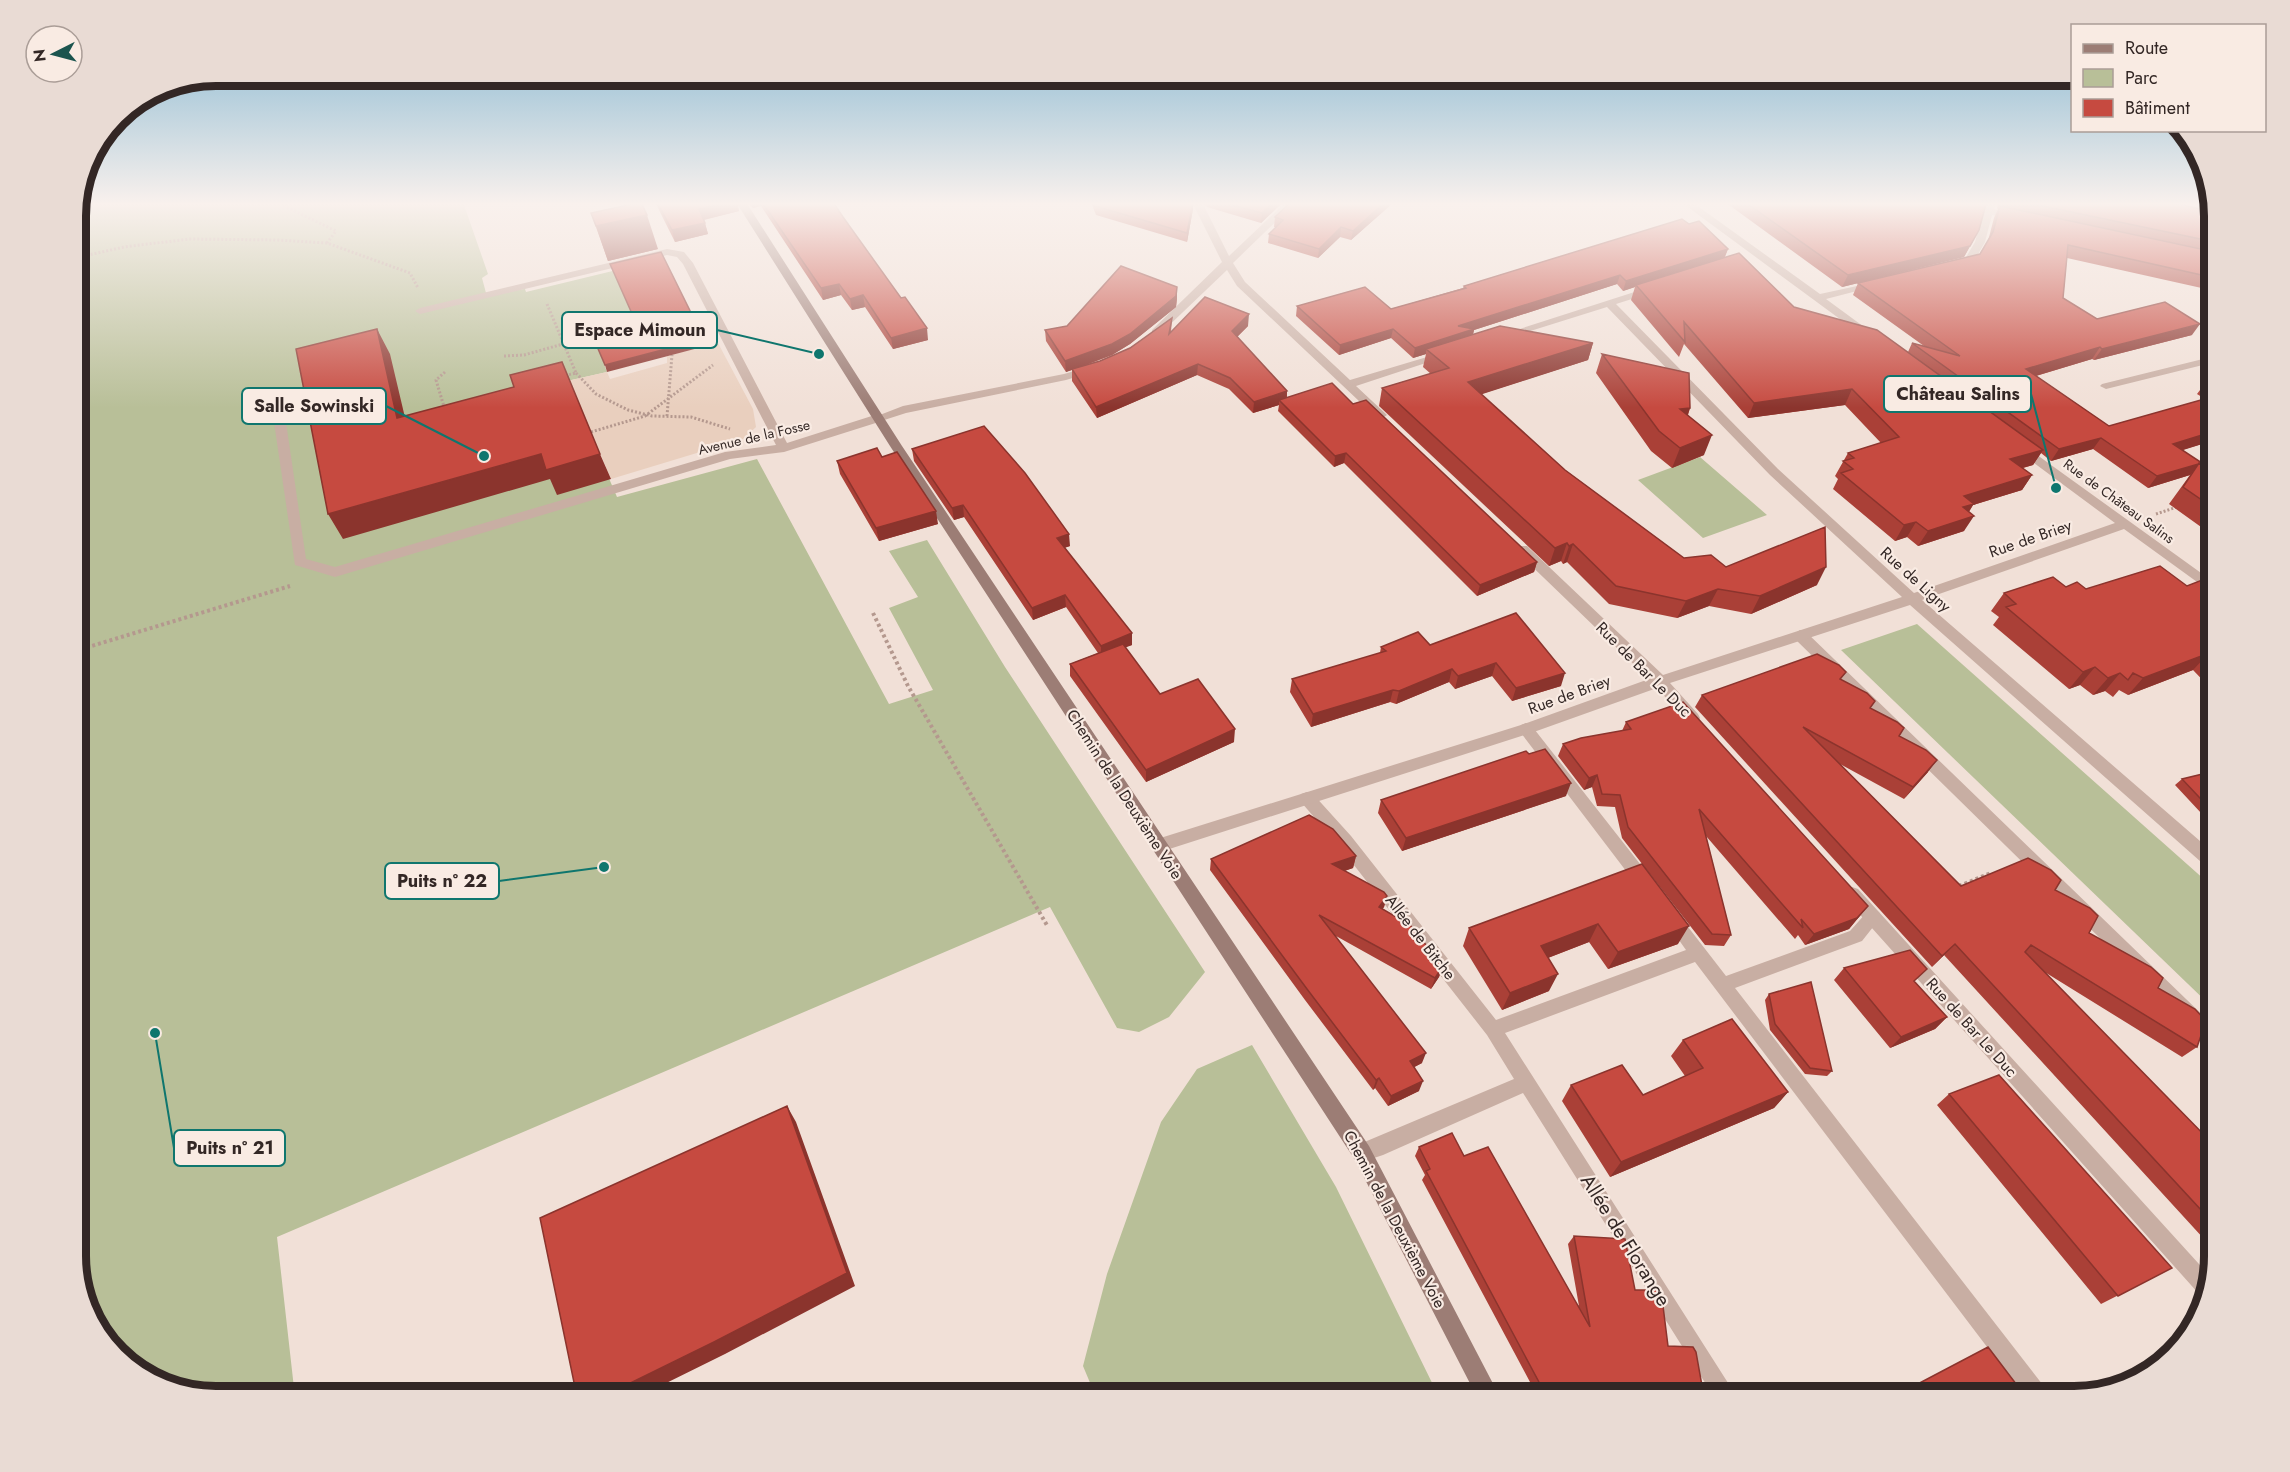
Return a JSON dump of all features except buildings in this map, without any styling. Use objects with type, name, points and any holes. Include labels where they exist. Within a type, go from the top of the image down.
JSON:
[{"type":"street","points":[[422,310],[584,271]]},
{"type":"street","points":[[692,271],[784,448]]},
{"type":"street","name":"Chemin de la Deuxième Voie","points":[[785,271],[878,418],[1362,1153],[1483,1386]]},
{"type":"street","points":[[1147,341],[1218,271]]},
{"type":"street","points":[[1233,271],[1241,284],[1393,426]]},
{"type":"street","points":[[1776,271],[1818,298],[1875,340]]},
{"type":"street","points":[[1818,298],[1888,280]]},
{"type":"street","points":[[1496,339],[1662,286]]},
{"type":"street","name":"Rue de Ligny","points":[[1609,303],[1774,472],[1912,598],[2204,854]]},
{"type":"street","points":[[1350,384],[1451,353]]},
{"type":"street","points":[[2106,386],[2204,362]]},
{"type":"street","name":"Avenue de la Fosse","points":[[335,572],[729,455],[784,448],[903,410],[1066,377],[1107,363]]},
{"type":"street","points":[[276,395],[300,562],[335,572]]},
{"type":"street","name":"Rue de Château Salins","points":[[2007,437],[2204,582]]},
{"type":"street","name":"Rue de Briey","points":[[1160,845],[1526,729],[1660,681],[1912,598],[2125,524]]},
{"type":"street","name":"Rue de Bar Le Duc","points":[[1513,541],[1660,681],[1707,734]]},
{"type":"street","points":[[1800,635],[2204,1028]]},
{"type":"street","points":[[1526,729],[2030,1386]]},
{"type":"street","name":"Allée de Bitche","points":[[1307,798],[1352,850],[1493,1029],[1527,1082]]},
{"type":"street","name":"Rue de Bar Le Duc","points":[[1841,882],[2202,1282]]},
{"type":"street","points":[[1723,985],[1856,936],[1873,917]]},
{"type":"street","points":[[1493,1029],[1699,953]]},
{"type":"street","points":[[1362,1153],[1383,1146],[1527,1082]]},
{"type":"street","name":"Allée de Florange","points":[[1527,1082],[1719,1386]]},
{"type":"path","points":[[404,271],[410,273],[417,285],[422,310]]},
{"type":"path","points":[[538,281],[580,382],[627,409],[647,415],[706,420],[730,430],[757,451]]},
{"type":"path","points":[[591,432],[608,425],[621,425],[647,415],[716,363],[715,348],[730,343]]},
{"type":"path","points":[[504,356],[524,355],[563,344]]},
{"type":"path","points":[[668,416],[672,355]]},
{"type":"path","points":[[445,372],[436,380],[448,419]]},
{"type":"path","points":[[557,378],[576,373]]},
{"type":"path","points":[[2125,524],[2181,506]]},
{"type":"path","points":[[86,648],[335,572]]},
{"type":"path","points":[[873,613],[908,686],[1048,927]]},
{"type":"path","points":[[1956,887],[2030,858]]},
{"type":"green space","points":[[86,271],[487,271],[488,274],[482,278],[486,293],[525,289],[526,292],[614,271],[655,271],[639,332],[596,343],[607,372],[567,381],[617,497],[757,459],[889,704],[933,690],[889,608],[918,597],[889,551],[927,540],[1005,667],[1205,972],[1169,1017],[1139,1032],[1117,1028],[1050,907],[277,1237],[294,1386],[216,1386],[174,1380],[143,1365],[130,1354],[112,1336],[95,1306],[86,1265]]},
{"type":"green space","points":[[1700,457],[1767,515],[1703,538],[1638,480]]},
{"type":"green space","points":[[1917,624],[2204,879],[2204,999],[1841,650]]},
{"type":"green space","points":[[1252,1045],[1336,1187],[1434,1386],[1091,1386],[1083,1366],[1107,1274],[1161,1122],[1197,1069]]},
{"type":"shaded area","points":[[718,343],[753,409],[756,427],[743,439],[611,479],[572,387],[567,381],[607,372],[610,379],[667,363],[667,356]]},
{"type":"place","name":"Espace Mimoun","points":[[819,354]]},
{"type":"place","name":"Salle Sowinski","points":[[484,456]]},
{"type":"place","name":"Château Salins","points":[[2056,488]]},
{"type":"place","name":"Puits n° 22","points":[[604,867]]},
{"type":"place","name":"Puits n° 21","points":[[155,1033]]}]
